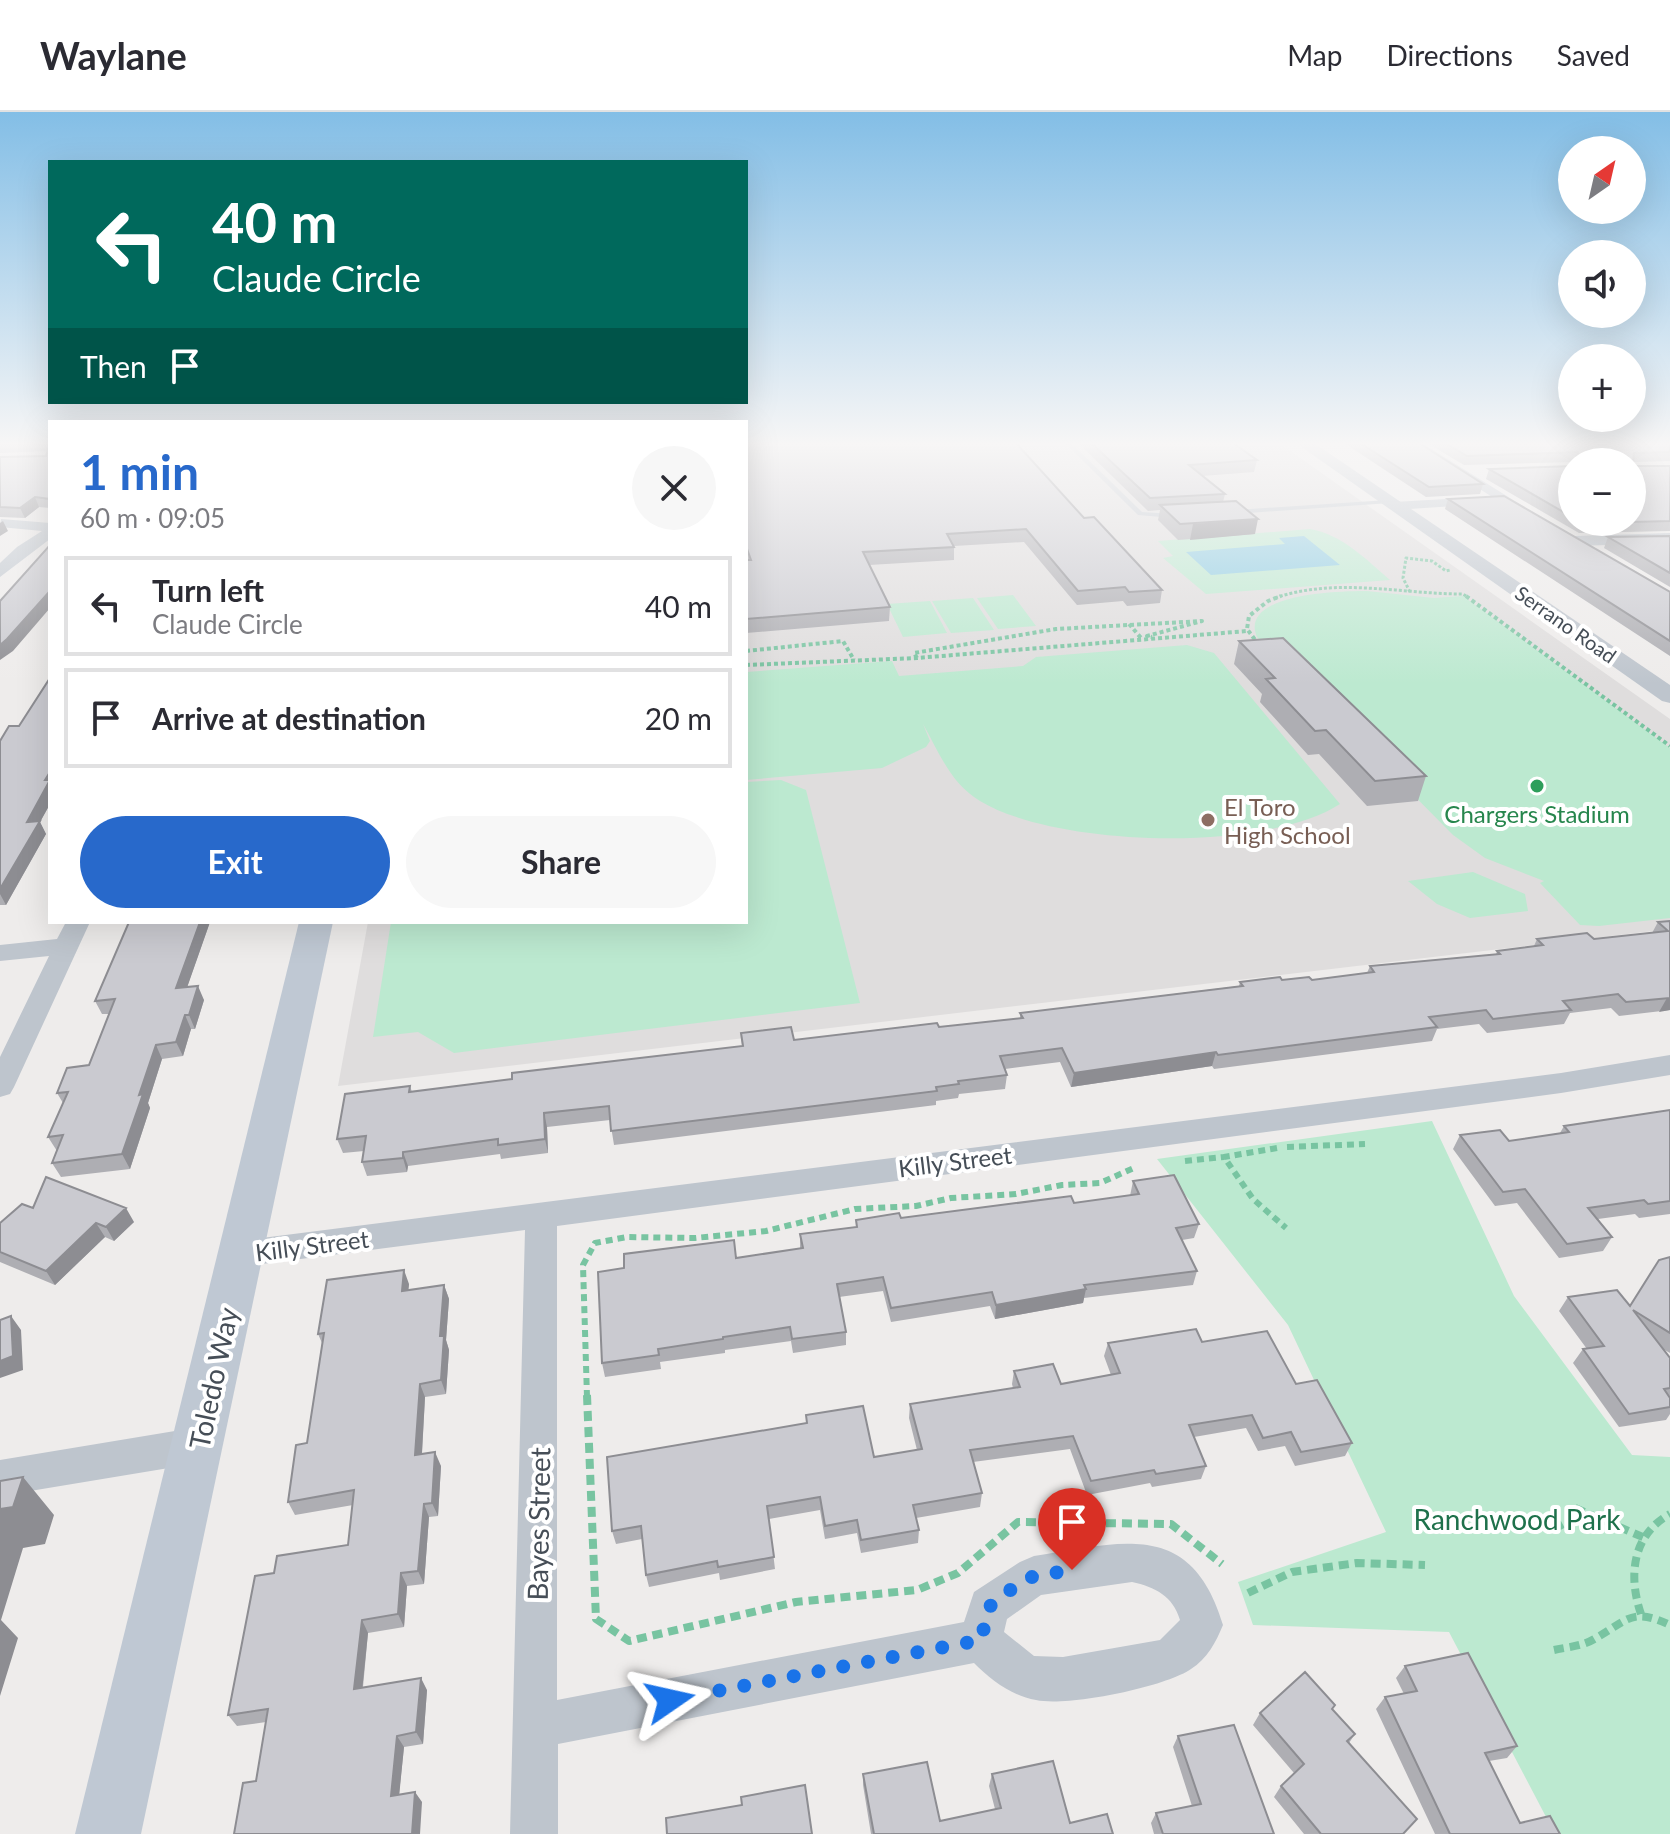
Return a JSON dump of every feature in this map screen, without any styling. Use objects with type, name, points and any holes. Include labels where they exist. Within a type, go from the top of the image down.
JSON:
[{"type":"main road","name":"Toledo Way","points":[[108,1834],[316,924]]},
{"type":"street","points":[[4,523],[48,529]]},
{"type":"street","name":"Serrano Road","points":[[1419,523],[1670,696]]},
{"type":"street","points":[[0,572],[48,530]]},
{"type":"street","points":[[1602,557],[1569,537],[1670,538]]},
{"type":"street","points":[[0,953],[73,934]]},
{"type":"street","points":[[0,1087],[73,934]]},
{"type":"street","name":"Killy Street","points":[[239,1254],[1561,1083],[1670,1065]]},
{"type":"street","name":"Bayes Street","points":[[534,1834],[541,1215]]},
{"type":"street","points":[[0,1478],[199,1445]]},
{"type":"street","points":[[1132,1562],[1155,1565],[1175,1576],[1196,1600],[1202,1625],[1189,1645],[1168,1659],[1060,1681],[1035,1679],[1008,1666],[981,1640],[989,1607],[1034,1576],[1132,1562]]},
{"type":"street","points":[[536,1726],[981,1640]]},
{"type":"path","points":[[1406,558],[1403,578],[1410,592]]},
{"type":"path","points":[[1264,650],[1247,630],[1249,616],[1290,594],[1355,588],[1434,596],[1463,594],[1670,746]]},
{"type":"path","points":[[917,658],[914,653],[1056,629],[1199,619],[1202,621],[1148,637],[1247,630]]},
{"type":"path","points":[[1129,624],[1143,640]]},
{"type":"path","points":[[748,665],[917,658],[1247,630]]},
{"type":"path","points":[[748,651],[843,641],[854,660]]},
{"type":"path","points":[[1177,1162],[1280,1148],[1365,1144]]},
{"type":"path","points":[[1224,1157],[1253,1199],[1286,1228]]},
{"type":"path","points":[[1153,1165],[1132,1167],[1100,1183],[1062,1185],[1016,1194],[951,1198],[916,1206],[855,1209],[766,1231],[695,1238],[627,1237],[595,1243],[583,1265],[583,1303],[596,1619],[629,1641],[796,1602],[917,1590],[958,1573],[1018,1522],[1171,1524],[1222,1564]]},
{"type":"path","points":[[1554,1529],[1572,1519],[1575,1508],[1645,1538]]},
{"type":"path","points":[[1641,1614],[1634,1598],[1632,1576],[1637,1550],[1650,1525],[1670,1514]]},
{"type":"path","points":[[1248,1593],[1292,1572],[1357,1563],[1425,1565]]},
{"type":"path","points":[[1554,1650],[1595,1639],[1628,1615],[1650,1614],[1670,1625]]},
{"type":"shaded area","name":"El Toro High School","points":[[748,523],[1393,523],[1670,719],[1670,929],[338,1086],[368,924],[748,924]]},
{"type":"green space","points":[[1310,529],[1343,542],[1390,580],[1206,594],[1163,558],[1173,556],[1158,541]]},
{"type":"green space","name":"Chargers Stadium","points":[[1367,591],[1434,598],[1463,596],[1670,748],[1670,918],[1599,926],[1580,925],[1540,883],[1544,881],[1485,858],[1453,835],[1257,637],[1255,622],[1263,611],[1277,603],[1316,594]]},
{"type":"green space","points":[[1013,595],[1036,626],[998,629],[977,598]]},
{"type":"green space","points":[[973,598],[994,630],[951,633],[932,601]]},
{"type":"green space","points":[[930,601],[947,633],[903,637],[887,604]]},
{"type":"green space","points":[[1187,645],[1214,653],[1340,804],[1306,820],[1263,831],[1213,837],[1108,835],[1058,828],[1014,816],[970,794],[946,766],[923,724],[930,741],[926,747],[882,768],[748,780],[748,672],[892,661],[899,676],[1023,666],[1036,657]]},
{"type":"green space","points":[[781,780],[806,790],[860,1003],[454,1053],[418,1032],[373,1037],[391,924],[748,924],[748,782]]},
{"type":"green space","points":[[1473,872],[1525,894],[1528,911],[1470,918],[1437,904],[1408,881]]},
{"type":"green space","name":"Ranchwood Park","points":[[1432,1121],[1514,1296],[1632,1455],[1670,1457],[1670,1834],[1555,1834],[1449,1632],[1253,1625],[1238,1582],[1386,1532],[1288,1325],[1157,1159]]},
{"type":"water","points":[[1304,536],[1340,565],[1211,575],[1186,552],[1285,544],[1279,538]]},
{"type":"building","points":[[748,523],[1100,523],[1162,590],[1129,592],[1125,587],[1078,591],[1026,529],[947,534],[954,547],[863,552],[890,607],[748,619],[748,560],[751,560]]},
{"type":"building","points":[[1486,523],[1551,523],[1558,527],[1558,536],[1573,536],[1670,592],[1670,641]]},
{"type":"building","points":[[1670,536],[1670,573],[1608,537]]},
{"type":"building","points":[[48,547],[48,593],[0,645],[0,601]]},
{"type":"building","points":[[1283,638],[1426,776],[1375,781],[1326,730],[1315,731],[1266,679],[1275,678],[1239,641]]},
{"type":"building","points":[[48,681],[48,775],[45,780],[48,784],[27,822],[40,821],[0,889],[0,741],[9,726],[19,726]]},
{"type":"building","points":[[1670,921],[1670,998],[1626,1002],[1618,994],[1563,1001],[1571,1010],[1493,1019],[1486,1010],[1429,1017],[1437,1027],[1218,1055],[1216,1052],[1074,1073],[1062,1048],[1000,1056],[1007,1075],[958,1081],[959,1084],[936,1087],[937,1091],[611,1131],[609,1106],[544,1113],[545,1139],[498,1145],[498,1139],[403,1152],[403,1158],[362,1162],[366,1136],[337,1139],[345,1094],[410,1086],[409,1092],[512,1079],[512,1073],[743,1046],[741,1033],[791,1027],[794,1040],[937,1023],[939,1027],[1023,1018],[1020,1013],[1243,986],[1240,982],[1280,977],[1282,980],[1309,977],[1312,980],[1374,972],[1370,966],[1500,954],[1497,951],[1543,945],[1537,939],[1587,933],[1594,939],[1668,931],[1658,922]]},
{"type":"building","points":[[128,924],[199,924],[176,988],[198,986],[189,1015],[185,1015],[176,1042],[156,1045],[122,1154],[52,1163],[63,1135],[48,1137],[68,1092],[57,1093],[67,1068],[89,1065],[115,999],[95,1001]]},
{"type":"building","points":[[1670,1110],[1670,1201],[1648,1204],[1644,1200],[1588,1208],[1612,1237],[1567,1244],[1525,1189],[1503,1192],[1460,1135],[1500,1130],[1509,1141],[1569,1132],[1564,1126]]},
{"type":"building","points":[[1174,1175],[1199,1224],[1176,1228],[1197,1271],[1084,1285],[1086,1289],[996,1305],[992,1292],[891,1308],[883,1277],[837,1284],[846,1332],[792,1339],[790,1327],[658,1349],[659,1355],[602,1363],[598,1272],[624,1268],[624,1254],[734,1240],[736,1258],[803,1248],[800,1234],[857,1227],[856,1220],[899,1213],[901,1218],[1071,1196],[1074,1203],[1139,1194],[1133,1181]]},
{"type":"building","points":[[46,1177],[126,1208],[106,1227],[96,1223],[46,1271],[0,1252],[0,1223],[22,1204],[33,1208]]},
{"type":"building","points":[[1670,1257],[1670,1333],[1633,1310],[1670,1358],[1670,1388],[1664,1389],[1670,1398],[1670,1407],[1629,1414],[1583,1349],[1604,1346],[1568,1297],[1617,1290],[1630,1306],[1659,1260]]},
{"type":"building","points":[[404,1270],[402,1291],[444,1285],[441,1380],[420,1384],[415,1455],[435,1452],[432,1503],[424,1504],[418,1571],[401,1573],[398,1614],[362,1620],[354,1689],[421,1678],[416,1732],[397,1736],[391,1796],[415,1792],[412,1834],[234,1834],[243,1783],[256,1781],[268,1709],[228,1715],[255,1576],[274,1573],[277,1556],[348,1545],[354,1490],[288,1502],[296,1445],[307,1443],[324,1333],[318,1334],[327,1280]]},
{"type":"building","points":[[11,1316],[13,1356],[0,1361],[0,1320]]},
{"type":"building","points":[[1196,1329],[1202,1342],[1267,1331],[1296,1384],[1317,1380],[1352,1443],[1301,1452],[1291,1432],[1263,1438],[1252,1415],[1189,1425],[1206,1466],[1156,1474],[1154,1470],[1091,1481],[1073,1436],[970,1450],[982,1493],[913,1505],[919,1530],[861,1540],[857,1520],[825,1526],[820,1497],[767,1506],[774,1557],[718,1567],[717,1561],[646,1575],[641,1526],[612,1531],[607,1457],[807,1423],[806,1415],[863,1406],[874,1457],[922,1449],[910,1404],[1020,1387],[1014,1371],[1053,1364],[1061,1384],[1120,1373],[1108,1343]]},
{"type":"building","points":[[23,1477],[13,1507],[0,1509],[0,1481]]},
{"type":"building","points":[[1468,1653],[1517,1746],[1485,1753],[1520,1823],[1550,1816],[1560,1834],[1450,1834],[1385,1697],[1417,1691],[1405,1666]]},
{"type":"building","points":[[1305,1672],[1335,1705],[1332,1709],[1355,1734],[1347,1741],[1417,1819],[1403,1834],[1321,1834],[1281,1786],[1304,1764],[1260,1713]]},
{"type":"building","points":[[1234,1725],[1274,1834],[1163,1834],[1156,1813],[1201,1804],[1178,1736]]},
{"type":"building","points":[[1053,1761],[1070,1823],[1107,1814],[1113,1834],[874,1834],[863,1774],[927,1762],[940,1821],[1001,1808],[992,1774]]},
{"type":"building","points":[[805,1785],[812,1834],[667,1834],[666,1818],[742,1805],[741,1797]]},
{"type":"place","name":"Chargers Stadium","points":[[1537,786]]},
{"type":"place","name":"El Toro High School","points":[[1208,820]]},
{"type":"route","points":[[670,1700],[981,1640],[989,1607],[1014,1587],[1034,1576],[1072,1570]]}]
